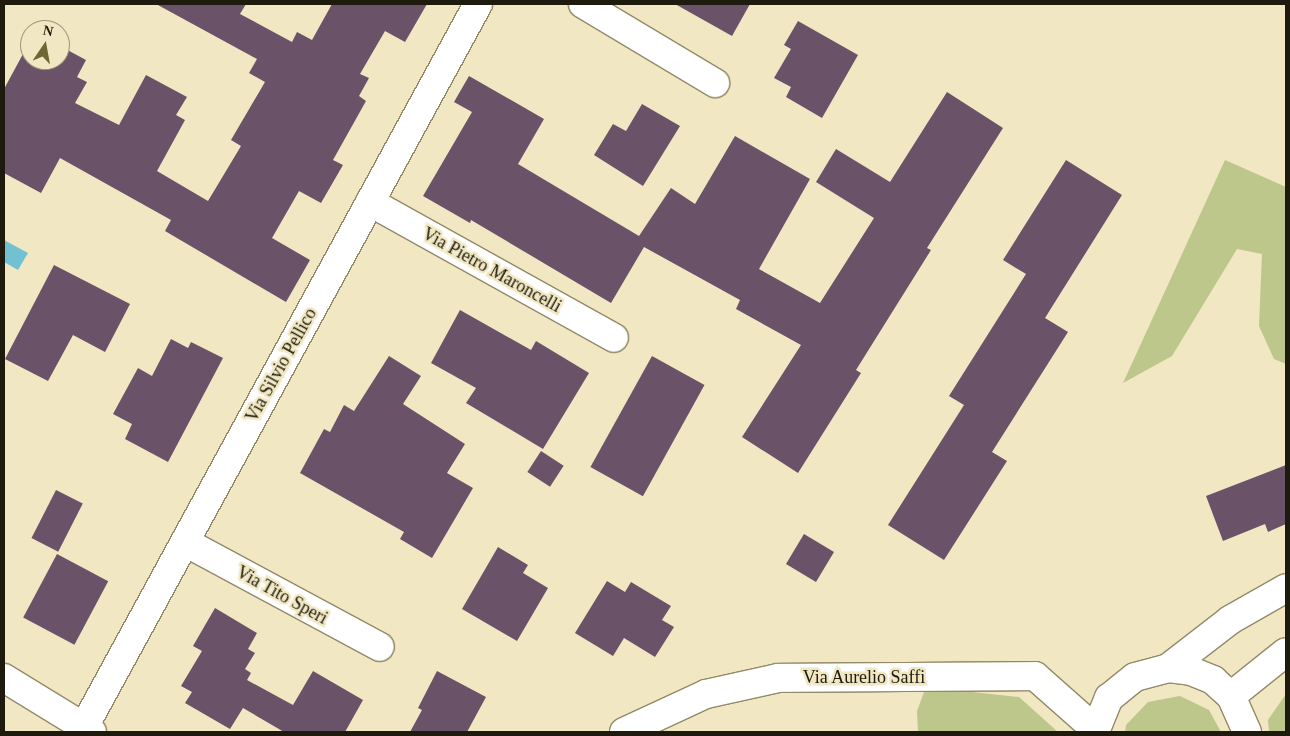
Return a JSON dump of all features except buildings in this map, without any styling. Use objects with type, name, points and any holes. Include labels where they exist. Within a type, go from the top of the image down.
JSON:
[{"type":"street","name":"Via Silvio Pellico","points":[[88,730],[185,542],[478,4]]},
{"type":"street","points":[[583,4],[715,83]]},
{"type":"street","name":"Via Pietro Maroncelli","points":[[370,202],[614,338]]},
{"type":"street","name":"Via Tito Speri","points":[[185,542],[380,648]]},
{"type":"street","points":[[1095,730],[1109,698],[1128,682],[1135,677],[1168,668],[1230,620],[1286,588]]},
{"type":"street","points":[[1231,696],[1286,652]]},
{"type":"street","points":[[1168,668],[1191,671],[1213,680],[1231,696],[1247,732]]},
{"type":"street","name":"Via Aurelio Saffi","points":[[624,732],[706,694],[778,678],[986,676],[1036,676],[1095,730]]},
{"type":"street","points":[[4,678],[88,730]]},
{"type":"green space","points":[[1225,160],[1286,187],[1286,364],[1274,359],[1259,326],[1262,254],[1237,249],[1172,356],[1123,383]]},
{"type":"green space","points":[[926,687],[1019,697],[1058,732],[918,732],[917,711]]},
{"type":"green space","points":[[1286,694],[1286,732],[1269,732],[1268,720]]},
{"type":"green space","points":[[1180,696],[1209,710],[1221,732],[1125,732],[1126,725],[1148,702]]},
{"type":"water","points":[[4,240],[28,253],[18,270],[4,262]]}]
